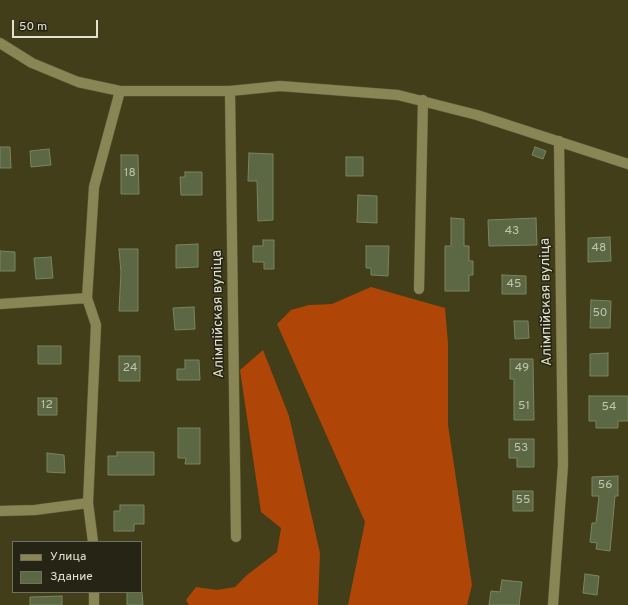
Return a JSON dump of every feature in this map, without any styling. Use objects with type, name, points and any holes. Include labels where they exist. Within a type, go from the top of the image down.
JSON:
[{"type":"street","points":[[0,43],[32,63],[72,79],[120,91],[230,91],[280,86],[398,95],[423,100],[559,141],[628,164]]},
{"type":"street","points":[[92,541],[88,503],[96,325],[88,298],[94,187],[120,91]]},
{"type":"street","name":"Алімпійская вуліца","points":[[230,91],[236,537]]},
{"type":"street","points":[[419,289],[423,100]]},
{"type":"street","name":"Алімпійская вуліца","points":[[553,605],[563,465],[559,141]]},
{"type":"street","points":[[0,304],[88,298]]},
{"type":"street","points":[[0,511],[35,510],[88,503]]},
{"type":"street","points":[[94,593],[94,605]]},
{"type":"shaded area","points":[[371,287],[445,308],[448,343],[448,425],[472,585],[467,605],[348,605],[365,522],[277,324],[291,310],[309,305],[332,304]]},
{"type":"shaded area","points":[[263,350],[289,416],[320,553],[318,605],[189,605],[186,600],[196,587],[217,590],[235,587],[247,575],[277,552],[281,528],[261,512],[240,370]]},
{"type":"building","points":[[0,147],[10,147],[11,168],[0,168]]},
{"type":"building","points":[[535,147],[546,151],[543,159],[532,155]]},
{"type":"building","points":[[49,149],[51,165],[31,167],[30,151]]},
{"type":"building","points":[[249,153],[273,154],[273,220],[258,221],[257,181],[248,181]]},
{"type":"building","points":[[121,155],[138,155],[139,194],[121,194]]},
{"type":"building","points":[[346,157],[363,157],[363,176],[346,176]]},
{"type":"building","points":[[185,172],[202,172],[202,195],[181,195],[180,177],[185,177]]},
{"type":"building","points":[[358,195],[377,196],[377,223],[357,222]]},
{"type":"building","points":[[451,218],[464,219],[464,246],[469,246],[469,261],[473,261],[473,275],[469,275],[469,291],[445,291],[445,246],[451,246]]},
{"type":"building","points":[[536,218],[537,245],[489,246],[488,220]]},
{"type":"building","points":[[610,237],[611,261],[588,262],[588,238]]},
{"type":"building","points":[[263,240],[274,240],[274,269],[264,269],[264,262],[253,262],[253,246],[263,246]]},
{"type":"building","points":[[198,244],[198,267],[176,268],[176,245]]},
{"type":"building","points":[[366,246],[389,246],[388,276],[371,275],[371,268],[366,268]]},
{"type":"building","points":[[119,249],[138,249],[138,311],[119,311],[121,272]]},
{"type":"building","points":[[0,251],[15,252],[15,271],[0,271]]},
{"type":"building","points":[[51,257],[53,278],[36,279],[34,258]]},
{"type":"building","points":[[502,275],[526,276],[526,294],[502,294]]},
{"type":"building","points":[[591,300],[611,301],[610,328],[590,328]]},
{"type":"building","points":[[194,307],[195,329],[175,330],[173,308]]},
{"type":"building","points":[[514,321],[528,321],[529,338],[515,339]]},
{"type":"building","points":[[38,346],[61,346],[61,364],[38,364]]},
{"type":"building","points":[[608,353],[608,376],[590,376],[590,354]]},
{"type":"building","points":[[119,356],[140,356],[140,381],[119,381]]},
{"type":"building","points":[[510,359],[533,359],[534,420],[514,420],[514,379],[510,379]]},
{"type":"building","points":[[185,360],[199,360],[200,380],[177,380],[177,369],[185,369]]},
{"type":"building","points":[[589,396],[628,396],[628,421],[618,421],[618,428],[596,428],[596,421],[589,421]]},
{"type":"building","points":[[38,398],[57,398],[57,415],[38,415]]},
{"type":"building","points":[[178,428],[200,428],[200,464],[185,464],[186,458],[178,458]]},
{"type":"building","points":[[509,439],[534,439],[534,467],[517,467],[517,458],[509,458]]},
{"type":"building","points":[[117,452],[154,452],[154,475],[108,475],[108,456],[117,456]]},
{"type":"building","points":[[47,453],[64,455],[65,473],[47,472]]},
{"type":"building","points":[[618,476],[618,496],[615,496],[610,551],[596,549],[597,543],[590,542],[592,523],[596,523],[599,496],[592,496],[592,477]]},
{"type":"building","points":[[513,491],[533,491],[533,511],[513,511]]},
{"type":"building","points":[[120,505],[144,505],[144,524],[134,524],[134,531],[114,531],[114,511],[120,511]]},
{"type":"building","points":[[585,574],[599,576],[597,595],[583,593]]},
{"type":"building","points":[[502,580],[522,582],[519,605],[489,605],[491,591],[500,592]]},
{"type":"building","points":[[142,592],[143,605],[127,605],[127,593]]},
{"type":"building","points":[[62,596],[62,605],[30,605],[30,597]]}]
